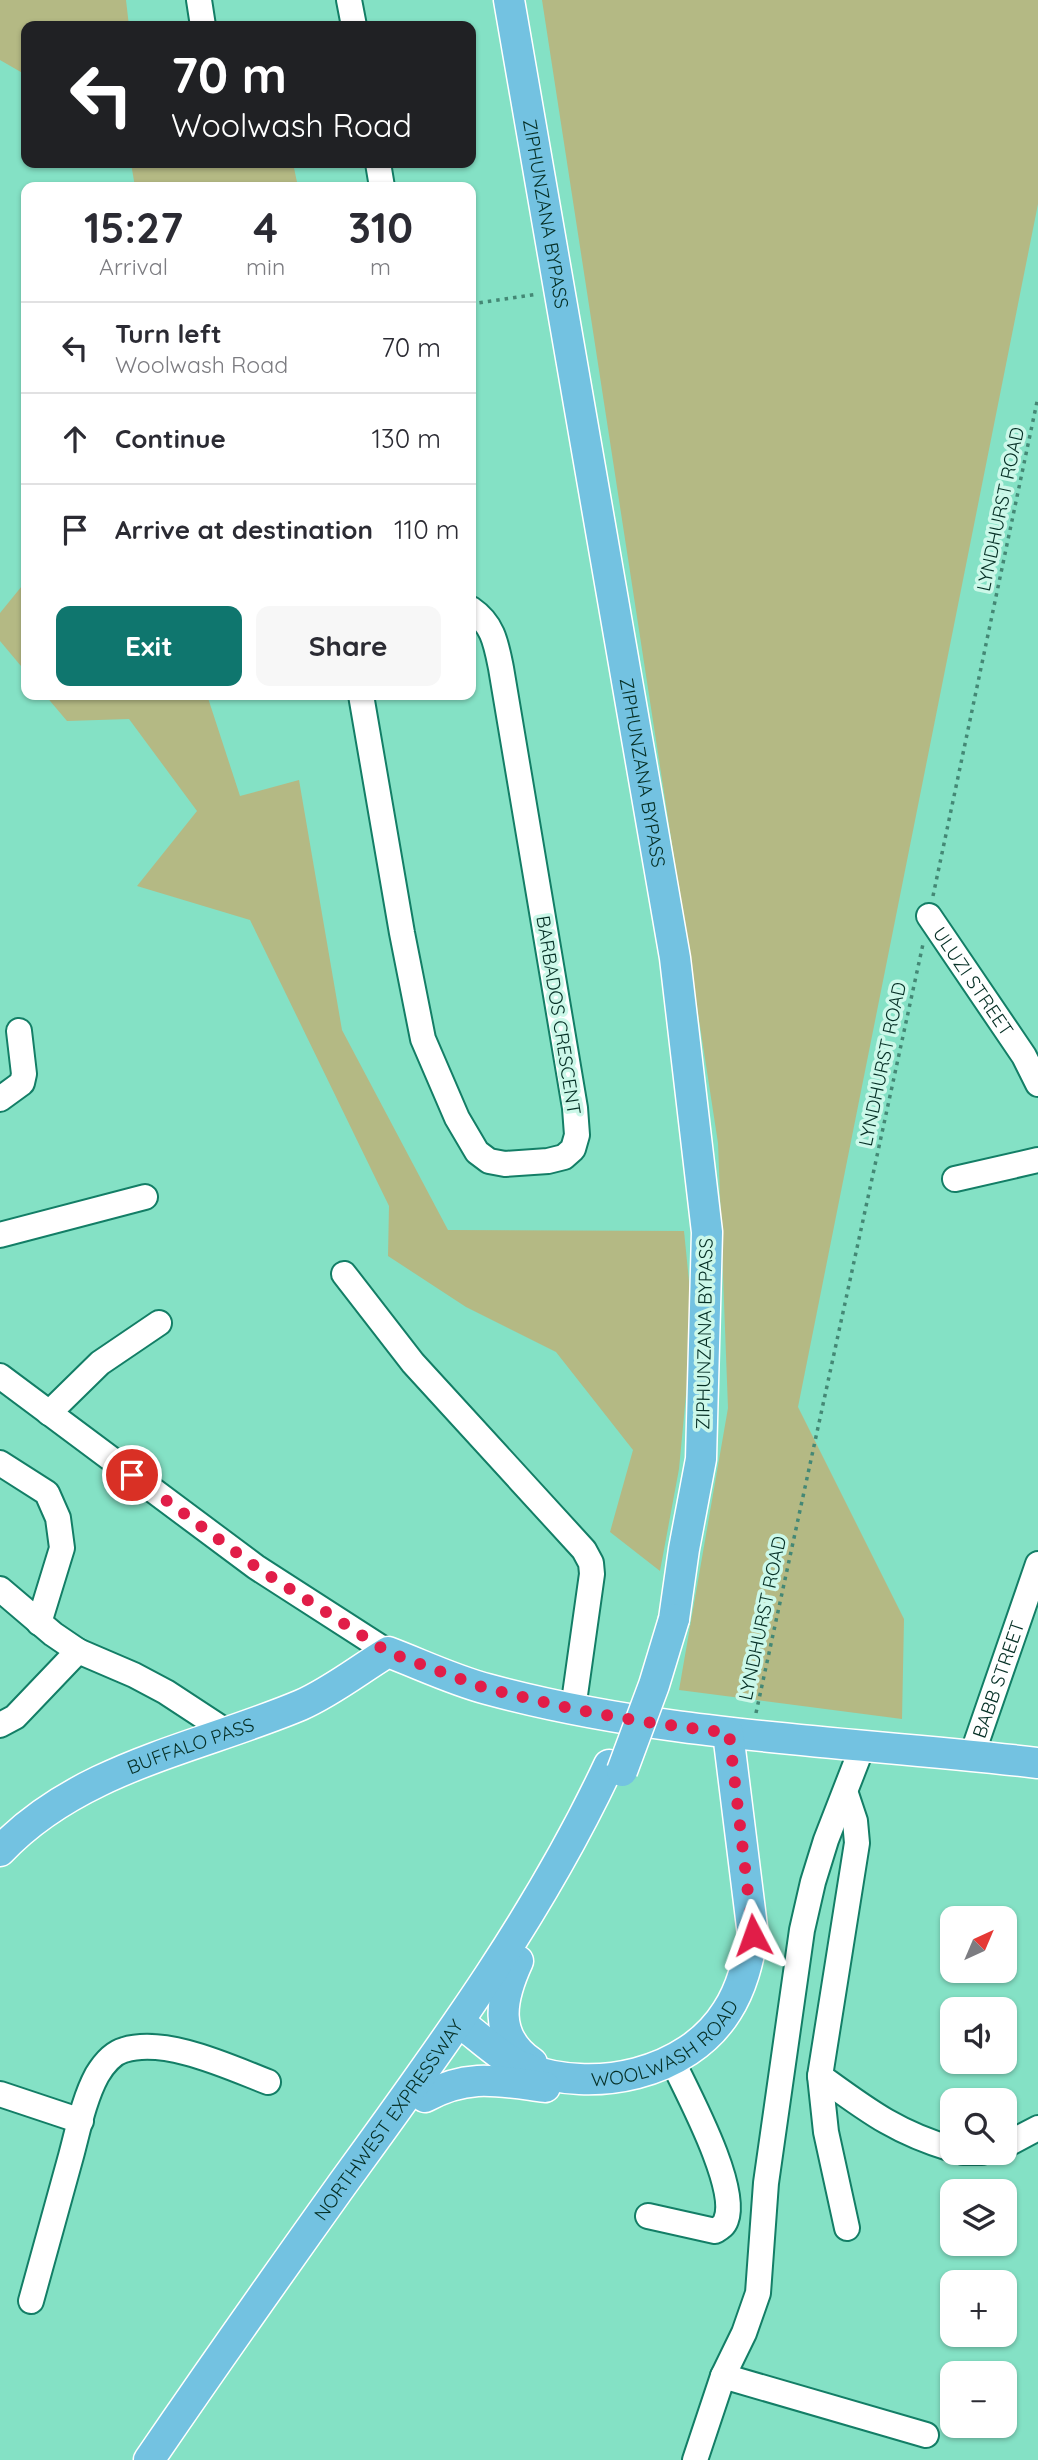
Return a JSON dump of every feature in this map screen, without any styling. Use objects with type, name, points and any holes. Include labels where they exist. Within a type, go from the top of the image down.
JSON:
[{"type":"main road","name":"ZIPHUNZANA BYPASS","points":[[509,0],[675,958],[707,1232],[701,1459],[684,1549],[667,1618],[616,1768]]},
{"type":"main road","points":[[388,1652],[485,1688],[573,1709],[661,1725],[1038,1763]]},
{"type":"main road","name":"BUFFALO PASS","points":[[0,1851],[11,1839],[66,1798],[140,1763],[304,1704],[388,1652]]},
{"type":"main road","name":"WOOLWASH ROAD","points":[[466,2027],[498,2053],[523,2067],[568,2080],[600,2079],[630,2075],[672,2060],[705,2035],[727,2012],[747,1966],[753,1935],[740,1734]]},
{"type":"main road","name":"NORTHWEST EXPRESSWAY","points":[[149,2460],[271,2283],[518,1961],[579,1865],[601,1823],[616,1768]]},
{"type":"main road","name":"NORTHWEST EXPRESSWAY","points":[[170,2460],[425,2097],[616,1768]]},
{"type":"main road","points":[[518,1961],[503,2003],[503,2020],[508,2036],[529,2061],[568,2080]]},
{"type":"main road","points":[[425,2097],[442,2087],[462,2081],[485,2080],[568,2087],[586,2085],[600,2079]]},
{"type":"street","points":[[199,0],[202,21]]},
{"type":"street","points":[[349,0],[353,21]]},
{"type":"street","name":"BARBADOS CRESCENT","points":[[362,700],[423,1039],[457,1118],[477,1152],[489,1161],[505,1164],[564,1157],[573,1149],[577,1135],[575,1108],[495,638],[488,623],[476,613]]},
{"type":"street","name":"ULUZI STREET","points":[[929,916],[1024,1056],[1038,1084]]},
{"type":"street","points":[[0,1099],[22,1083],[24,1074],[19,1031]]},
{"type":"street","points":[[955,1179],[1038,1160]]},
{"type":"street","points":[[0,1235],[145,1196]]},
{"type":"street","points":[[344,1274],[413,1363],[584,1550],[592,1574],[573,1709]]},
{"type":"street","points":[[49,1413],[100,1363],[159,1323]]},
{"type":"street","points":[[0,1376],[256,1567],[388,1652]]},
{"type":"street","points":[[0,1463],[47,1493],[58,1518],[62,1548],[40,1623]]},
{"type":"street","name":"BABB STREET","points":[[972,1755],[1038,1564]]},
{"type":"street","points":[[0,1589],[78,1651],[166,1692],[227,1732]]},
{"type":"street","points":[[0,1725],[15,1717],[78,1651]]},
{"type":"street","points":[[695,2460],[723,2376],[744,2333],[758,2293],[765,2183],[802,1930],[823,1851],[863,1745]]},
{"type":"street","points":[[846,1794],[855,1821],[857,1843],[820,2076],[826,2132],[847,2228]]},
{"type":"street","points":[[31,2301],[81,2121],[97,2076],[109,2059],[122,2050],[139,2047],[167,2049],[215,2062],[268,2082]]},
{"type":"street","points":[[648,2216],[715,2231],[722,2227],[728,2212],[728,2200],[715,2152],[672,2060]]},
{"type":"street","points":[[820,2076],[878,2119],[901,2131],[940,2145]]},
{"type":"street","points":[[0,2094],[81,2121]]},
{"type":"street","points":[[1017,2139],[1038,2128]]},
{"type":"street","points":[[723,2376],[926,2435]]},
{"type":"path","points":[[476,303],[558,291]]},
{"type":"path","name":"LYNDHURST ROAD","points":[[740,1734],[929,916],[1038,397]]},
{"type":"green space","points":[[0,0],[126,0],[128,21],[21,21],[21,72],[0,60]]},
{"type":"green space","points":[[542,0],[1038,0],[1038,204],[798,1407],[904,1619],[902,1719],[679,1690],[728,1408],[718,1143]]},
{"type":"green space","points":[[132,168],[294,168],[297,182],[134,182]]},
{"type":"green space","points":[[21,587],[21,666],[0,641],[0,613]]},
{"type":"green space","points":[[49,700],[209,700],[240,796],[299,780],[342,1030],[448,1230],[684,1231],[691,1301],[687,1384],[679,1469],[660,1571],[610,1532],[633,1450],[556,1352],[466,1307],[388,1256],[389,1206],[250,920],[137,886],[197,811],[129,719],[67,721]]},
{"type":"route","points":[[132,1475],[256,1567],[388,1652],[485,1688],[573,1709],[661,1725],[729,1733],[753,1935]]}]
